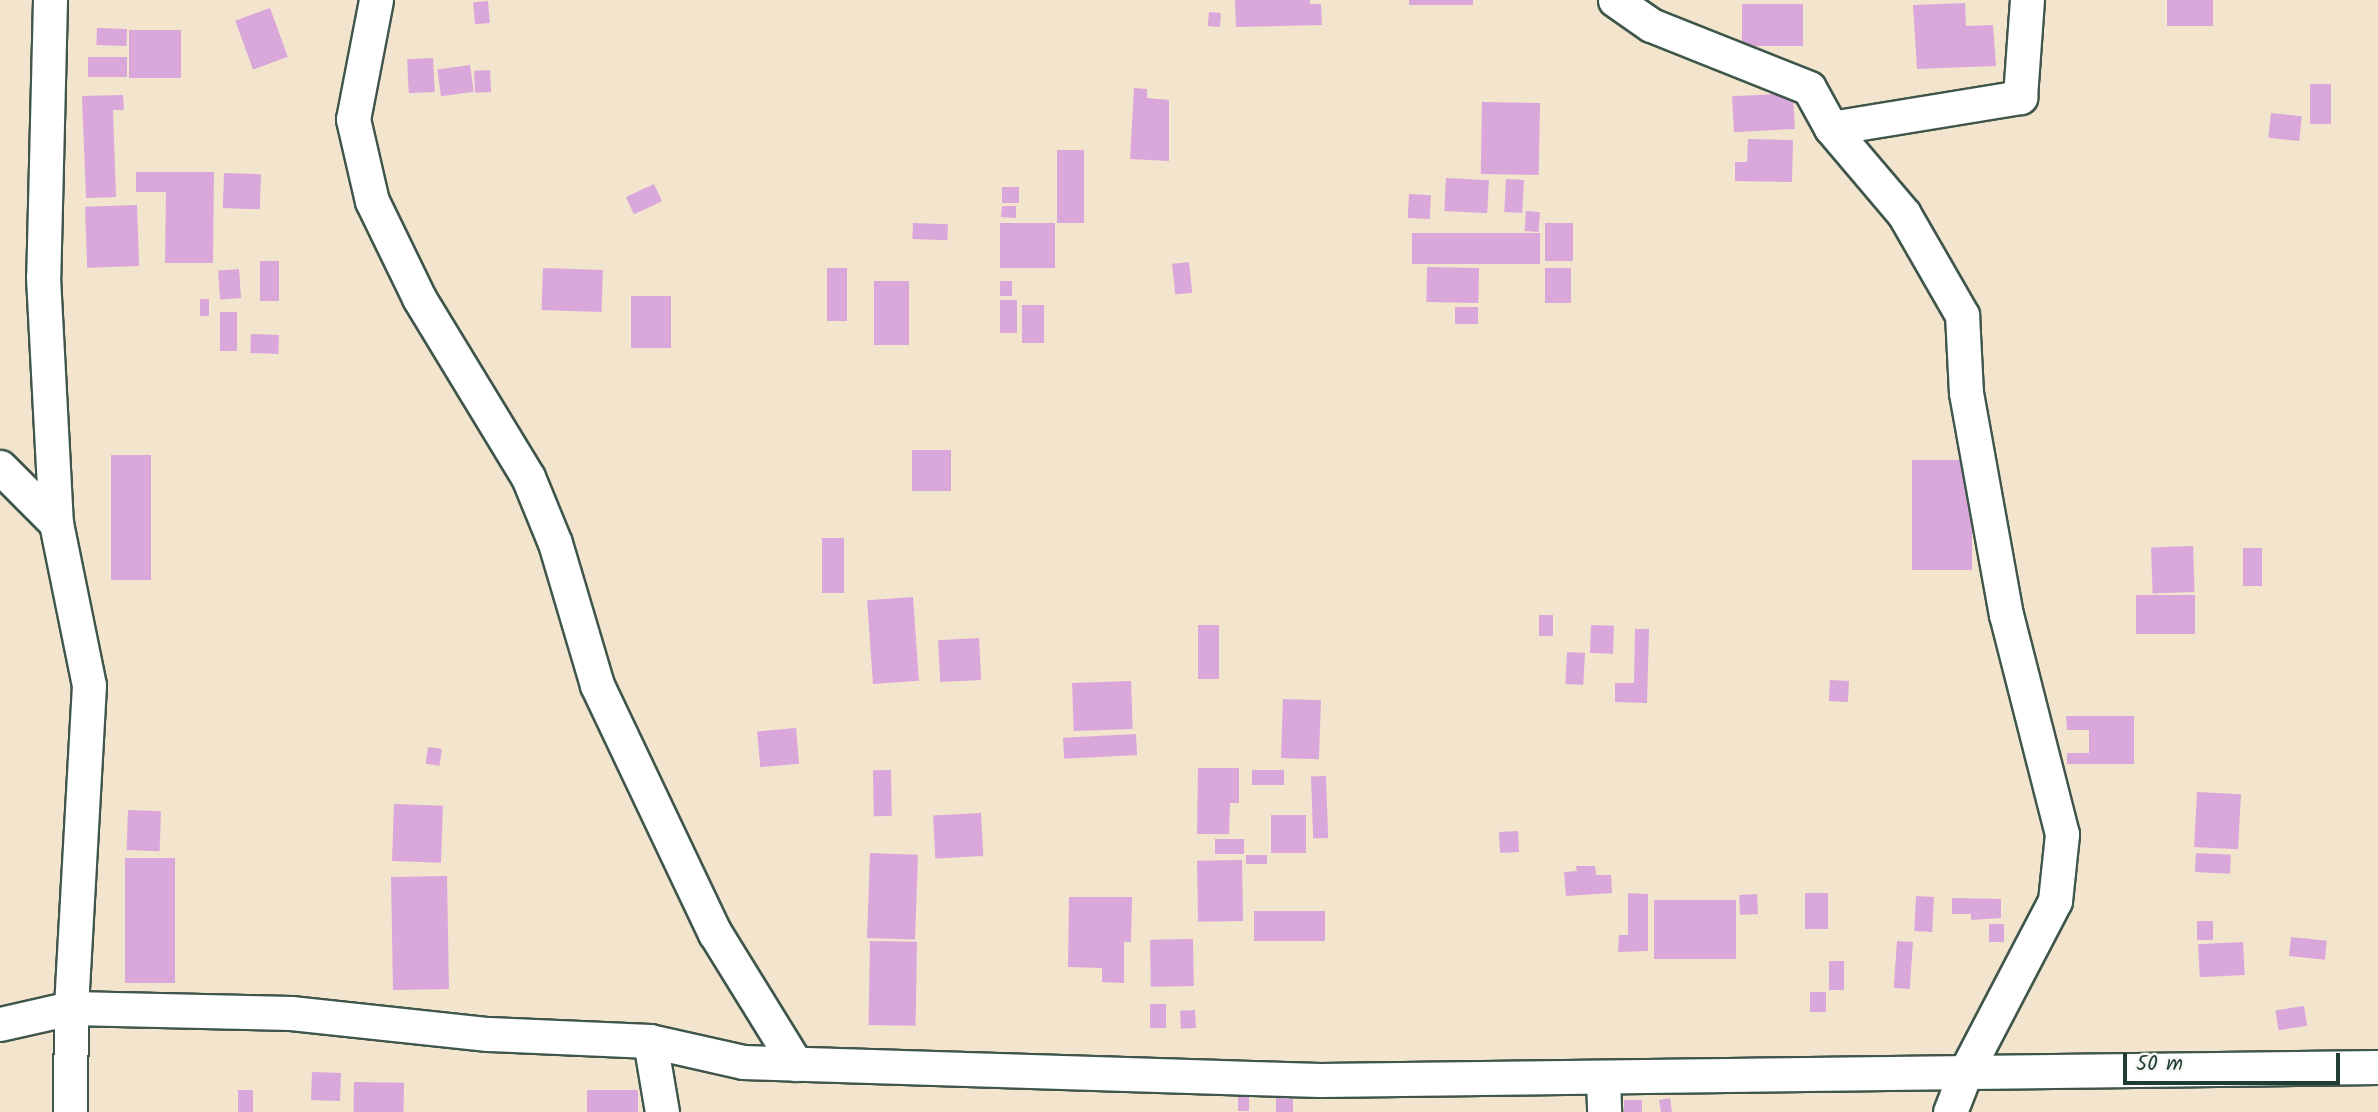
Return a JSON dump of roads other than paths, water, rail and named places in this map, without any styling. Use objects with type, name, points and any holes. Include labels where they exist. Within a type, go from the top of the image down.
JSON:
[{"type":"street","points":[[50,0],[43,277],[56,523],[89,685],[71,1008],[71,1112]]},
{"type":"street","points":[[375,0],[353,119],[372,201],[419,298],[528,477],[555,543],[597,685],[715,933],[796,1064]]},
{"type":"street","points":[[1615,0],[1651,25],[1809,88],[1831,128],[1903,214],[1962,315],[1966,393],[2006,615],[2062,834],[2055,901],[1966,1071],[1950,1112]]},
{"type":"street","points":[[1831,128],[2020,97],[2027,0]]},
{"type":"street","points":[[0,467],[56,523]]},
{"type":"street","points":[[0,1024],[71,1008],[291,1013],[488,1034],[650,1041],[743,1062],[1320,1080],[2378,1067]]},
{"type":"street","points":[[650,1041],[662,1112]]},
{"type":"street","points":[[1603,1078],[1604,1112]]}]
